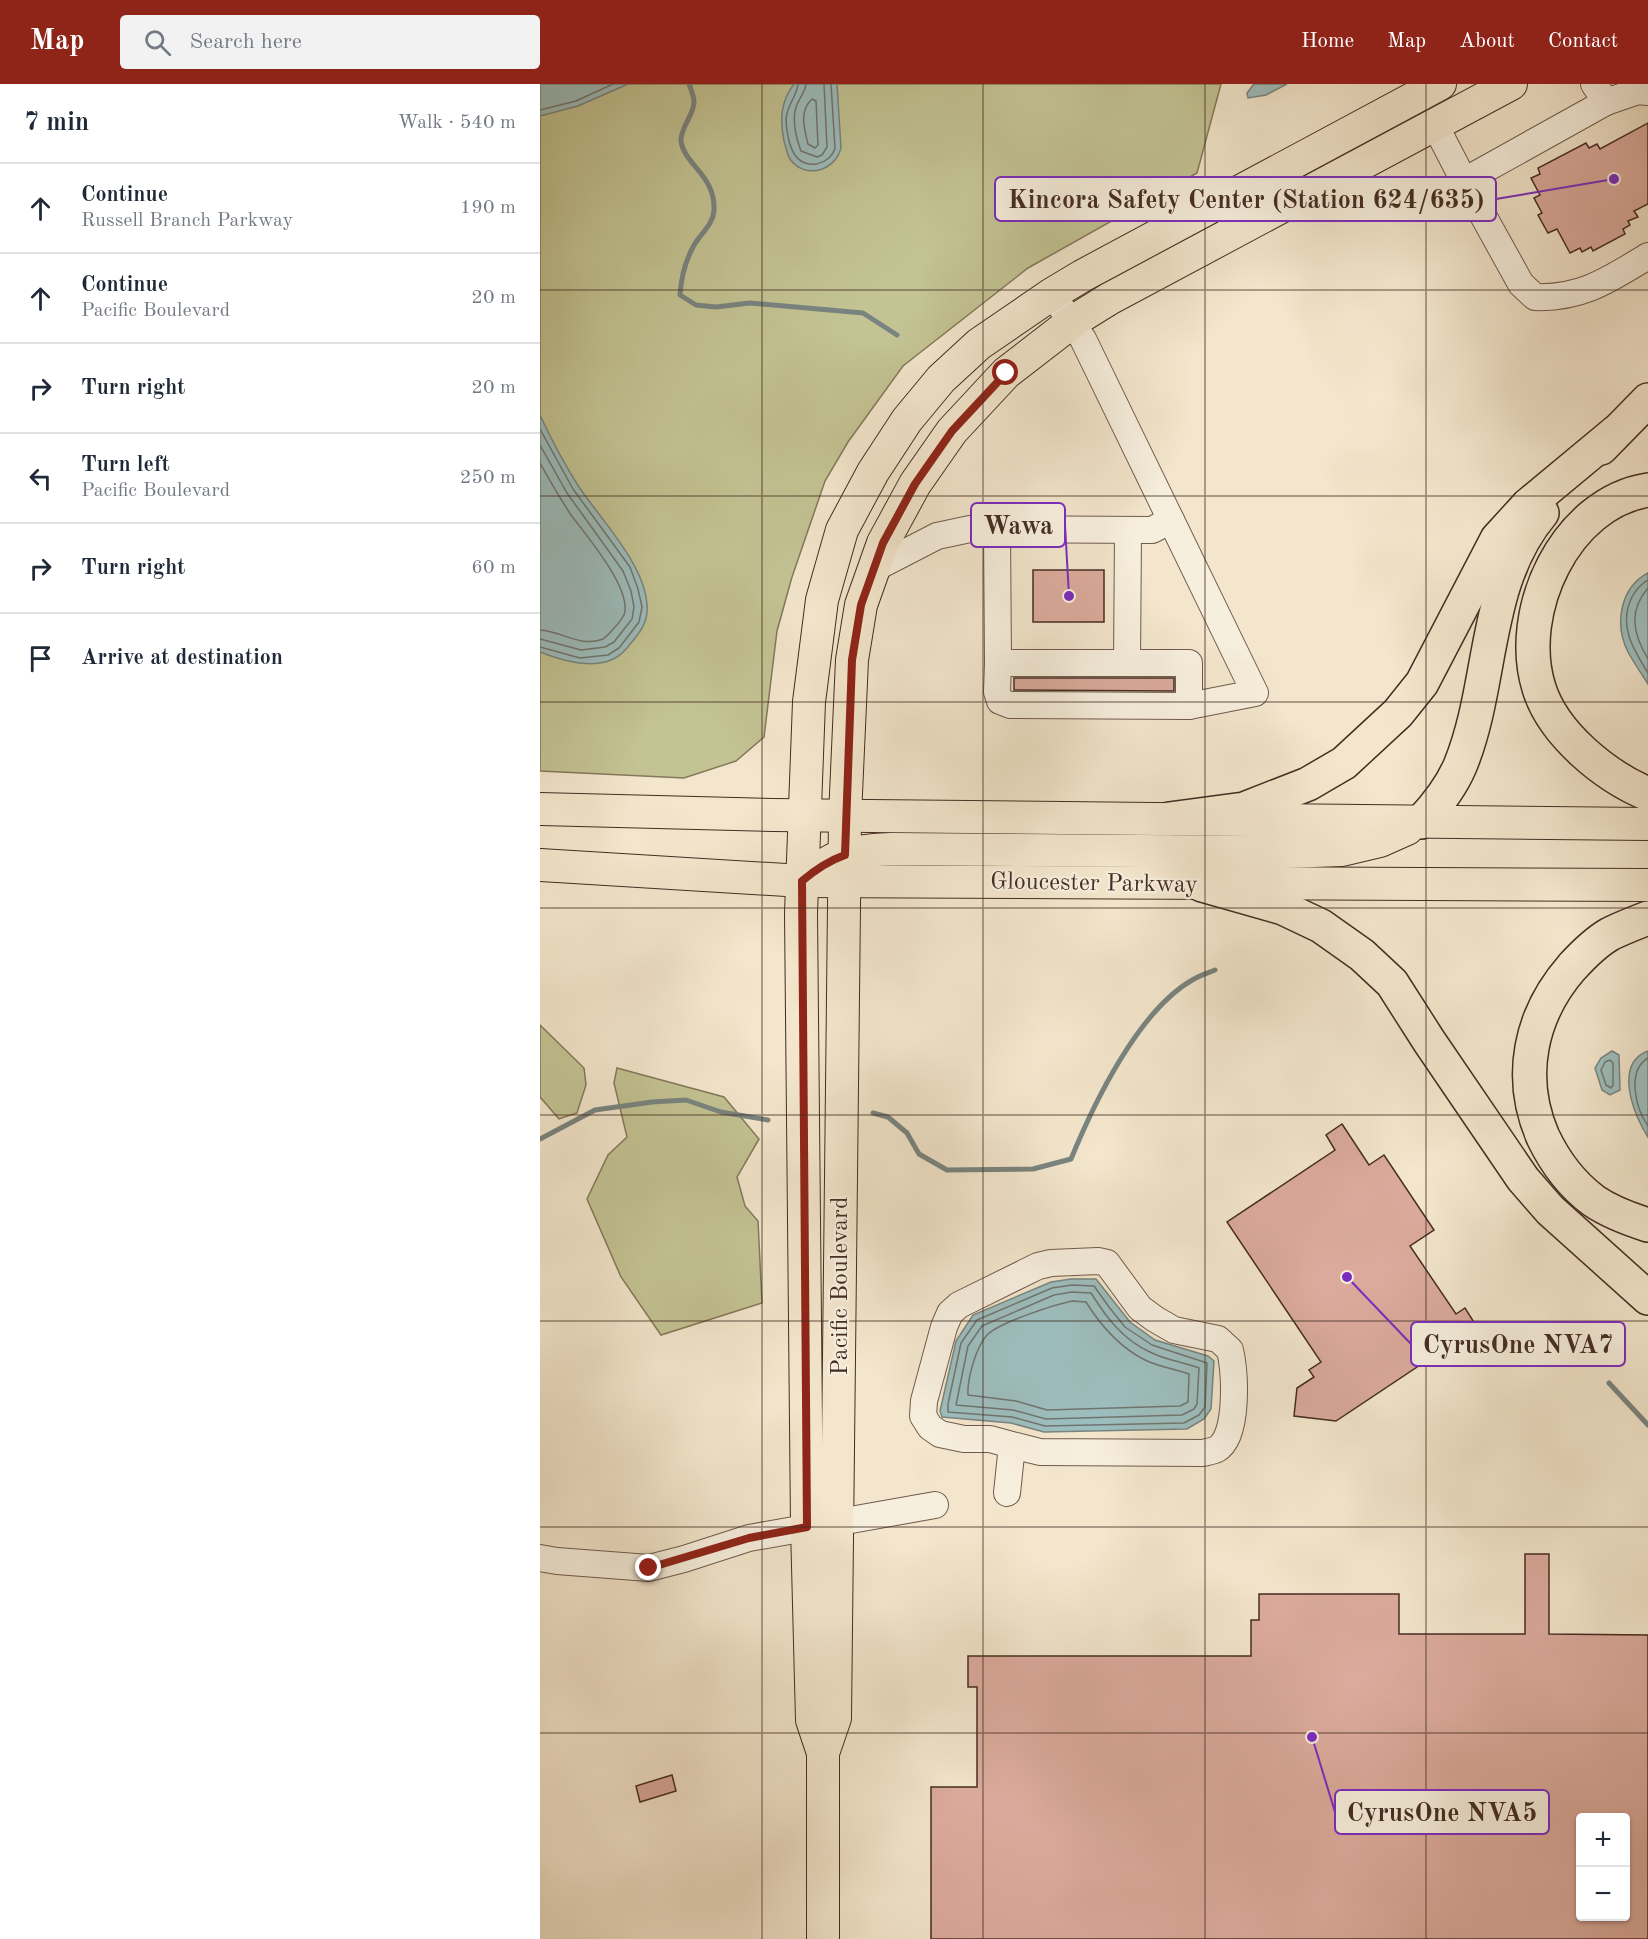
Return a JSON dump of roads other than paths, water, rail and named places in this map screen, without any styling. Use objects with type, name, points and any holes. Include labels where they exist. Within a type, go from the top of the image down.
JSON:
[{"type":"highway","points":[[1421,822],[1439,804],[1468,746],[1503,583],[1519,549],[1536,519],[1648,400]]},
{"type":"highway","points":[[1169,819],[1244,809],[1308,784],[1344,763],[1398,713],[1422,682],[1497,539],[1528,505],[1616,432]]},
{"type":"highway","points":[[1648,490],[1612,503],[1584,524],[1564,545],[1549,572],[1538,604],[1533,643],[1534,666],[1539,690],[1550,711],[1569,738],[1593,762],[1621,781],[1648,794]]},
{"type":"highway","points":[[1202,885],[1282,908],[1321,926],[1362,955],[1392,983],[1523,1179],[1550,1210],[1648,1298]]},
{"type":"highway","points":[[1648,918],[1609,935],[1581,957],[1559,982],[1544,1008],[1534,1036],[1529,1064],[1531,1097],[1539,1126],[1551,1153],[1567,1176],[1594,1201],[1624,1217],[1648,1225]]},
{"type":"main road","name":"Pacific Boulevard","points":[[823,1939],[823,1753],[812,1720],[807,1527],[802,881],[809,702],[822,600],[842,530],[907,420],[941,379],[979,344],[1052,294],[1440,84]]},
{"type":"main road","name":"Pacific Boulevard","points":[[823,1753],[835,1718],[845,816],[852,660],[861,605],[883,543],[915,484],[952,431],[1006,373],[1072,322],[1109,299],[1511,84]]},
{"type":"main road","points":[[540,809],[845,816],[1648,824]]},
{"type":"main road","points":[[845,868],[860,850],[1284,852],[1342,850],[1380,841],[1421,822]]},
{"type":"main road","name":"Gloucester Parkway","points":[[540,865],[802,881],[845,868],[1202,885],[1648,885]]},
{"type":"street","points":[[1464,181],[1600,93],[1648,92]]},
{"type":"street","points":[[1435,124],[1521,284],[1535,297],[1556,298],[1598,286],[1648,256]]},
{"type":"street","points":[[997,529],[997,692],[1000,701],[1010,705],[1189,706],[1255,693],[1083,339],[1052,294]]},
{"type":"street","points":[[875,568],[937,536],[970,529],[1152,530],[1171,520]]},
{"type":"street","points":[[1127,663],[1128,530]]},
{"type":"street","points":[[998,663],[1190,663],[1189,706]]},
{"type":"street","points":[[1098,1261],[1107,1263],[1140,1308],[1155,1319],[1174,1330],[1218,1339],[1230,1350],[1234,1391],[1230,1431],[1217,1449],[1203,1453],[1040,1452],[1012,1445],[990,1439],[964,1439],[940,1434],[930,1427],[923,1416],[924,1401],[950,1313],[959,1305],[1038,1266],[1051,1263],[1098,1261]]},
{"type":"street","points":[[1007,1493],[1012,1445]]},
{"type":"street","points":[[540,1558],[649,1568],[749,1538],[935,1505]]},
{"type":"water","points":[[540,84],[628,84],[578,106],[540,116]]},
{"type":"water","points":[[794,84],[837,84],[841,148],[833,162],[819,170],[811,171],[796,166],[790,159],[784,141],[782,111]]},
{"type":"water","points":[[1254,84],[1287,84],[1266,95],[1248,98],[1247,93]]},
{"type":"water","points":[[540,415],[579,487],[631,559],[644,590],[647,612],[641,629],[617,657],[596,664],[573,662],[540,652]]},
{"type":"water","points":[[1648,573],[1648,684],[1628,652],[1621,630],[1621,619],[1622,608],[1631,588]]},
{"type":"water","points":[[1612,1051],[1619,1055],[1620,1090],[1610,1095],[1602,1090],[1595,1068],[1601,1058]]},
{"type":"water","points":[[1648,1051],[1648,1137],[1637,1117],[1629,1078],[1631,1067],[1637,1058]]},
{"type":"water","points":[[1096,1279],[1130,1322],[1155,1340],[1208,1356],[1214,1361],[1211,1409],[1204,1419],[1187,1429],[1044,1432],[1011,1423],[942,1417],[940,1411],[956,1341],[973,1315],[1051,1282]]},
{"type":"waterway","points":[[689,84],[694,102],[681,141],[683,149],[710,188],[714,211],[711,221],[688,259],[682,277],[680,295],[696,305],[716,307],[750,303],[863,313],[897,335]]},
{"type":"waterway","points":[[873,1113],[888,1117],[907,1133],[919,1154],[947,1170],[1033,1169],[1071,1159],[1092,1111],[1120,1059],[1137,1034],[1174,993],[1196,978],[1215,970]]},
{"type":"waterway","points":[[540,1139],[595,1110],[652,1102],[686,1100],[721,1112],[768,1120]]},
{"type":"waterway","points":[[1609,1383],[1648,1425]]},
{"type":"place","name":"Kincora Safety Center (Station 624/635)","points":[[1614,179]]},
{"type":"place","name":"Wawa","points":[[1069,596]]},
{"type":"place","name":"CyrusOne NVA7","points":[[1347,1277]]},
{"type":"place","name":"CyrusOne NVA5","points":[[1312,1737]]}]
